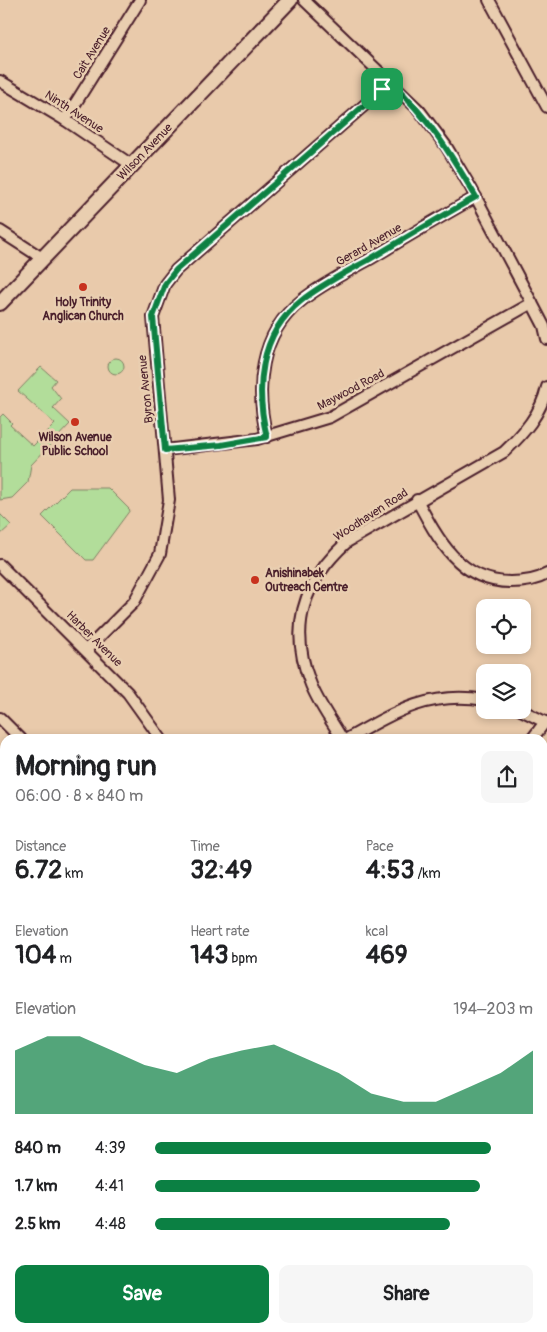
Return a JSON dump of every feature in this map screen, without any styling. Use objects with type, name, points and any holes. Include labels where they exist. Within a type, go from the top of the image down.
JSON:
[{"type":"street","name":"Cait Avenue","points":[[65,120],[140,0]]},
{"type":"street","name":"Wilson Avenue","points":[[0,303],[290,0]]},
{"type":"street","points":[[304,0],[419,110],[446,146],[476,197],[532,303],[544,326],[547,339]]},
{"type":"street","points":[[489,0],[547,107]]},
{"type":"street","name":"Ninth Avenue","points":[[0,80],[65,120],[133,166]]},
{"type":"street","name":"Byron Avenue","points":[[87,649],[134,602],[160,554],[170,500],[153,317],[165,284],[176,270],[391,82]]},
{"type":"street","name":"Gerard Avenue","points":[[267,437],[260,405],[263,363],[273,337],[290,311],[302,300],[476,197]]},
{"type":"street","points":[[0,231],[42,258]]},
{"type":"street","name":"Maywood Road","points":[[165,450],[221,445],[267,437],[330,417],[532,303]]},
{"type":"street","name":"Woodhaven Road","points":[[339,734],[310,684],[301,658],[300,624],[303,607],[317,575],[330,558],[348,542],[417,500],[504,452],[521,437],[535,418],[547,387]]},
{"type":"street","points":[[417,500],[438,539],[461,565],[474,574],[503,582],[522,582],[547,574]]},
{"type":"street","name":"Harber Avenue","points":[[0,565],[87,649],[128,693],[157,734]]},
{"type":"street","points":[[357,734],[415,704],[448,698],[476,700]]},
{"type":"street","points":[[531,715],[546,722],[536,734]]},
{"type":"street","points":[[0,718],[16,734]]},
{"type":"green space","points":[[113,358],[119,358],[124,363],[122,372],[113,374],[108,369],[108,363]]},
{"type":"green space","points":[[41,367],[56,380],[51,386],[61,399],[53,408],[70,424],[31,465],[28,482],[12,498],[0,500],[0,417],[3,414],[12,423],[10,425],[33,446],[55,424],[18,391]]},
{"type":"green space","points":[[70,488],[108,488],[130,510],[93,560],[86,560],[42,516]]},
{"type":"green space","points":[[0,514],[11,525],[1,534],[0,534]]},
{"type":"place","name":"Holy Trinity Anglican Church","points":[[83,287]]},
{"type":"place","name":"Wilson Avenue Public School","points":[[75,422]]},
{"type":"place","name":"Anishinabek Outreach Centre","points":[[255,580]]},
{"type":"route","points":[[391,82],[419,110],[446,146],[476,197],[302,300],[290,311],[279,324],[263,363],[260,405],[267,437],[221,445],[165,450],[153,335],[153,317],[165,284],[176,270],[382,89],[391,82]]}]
